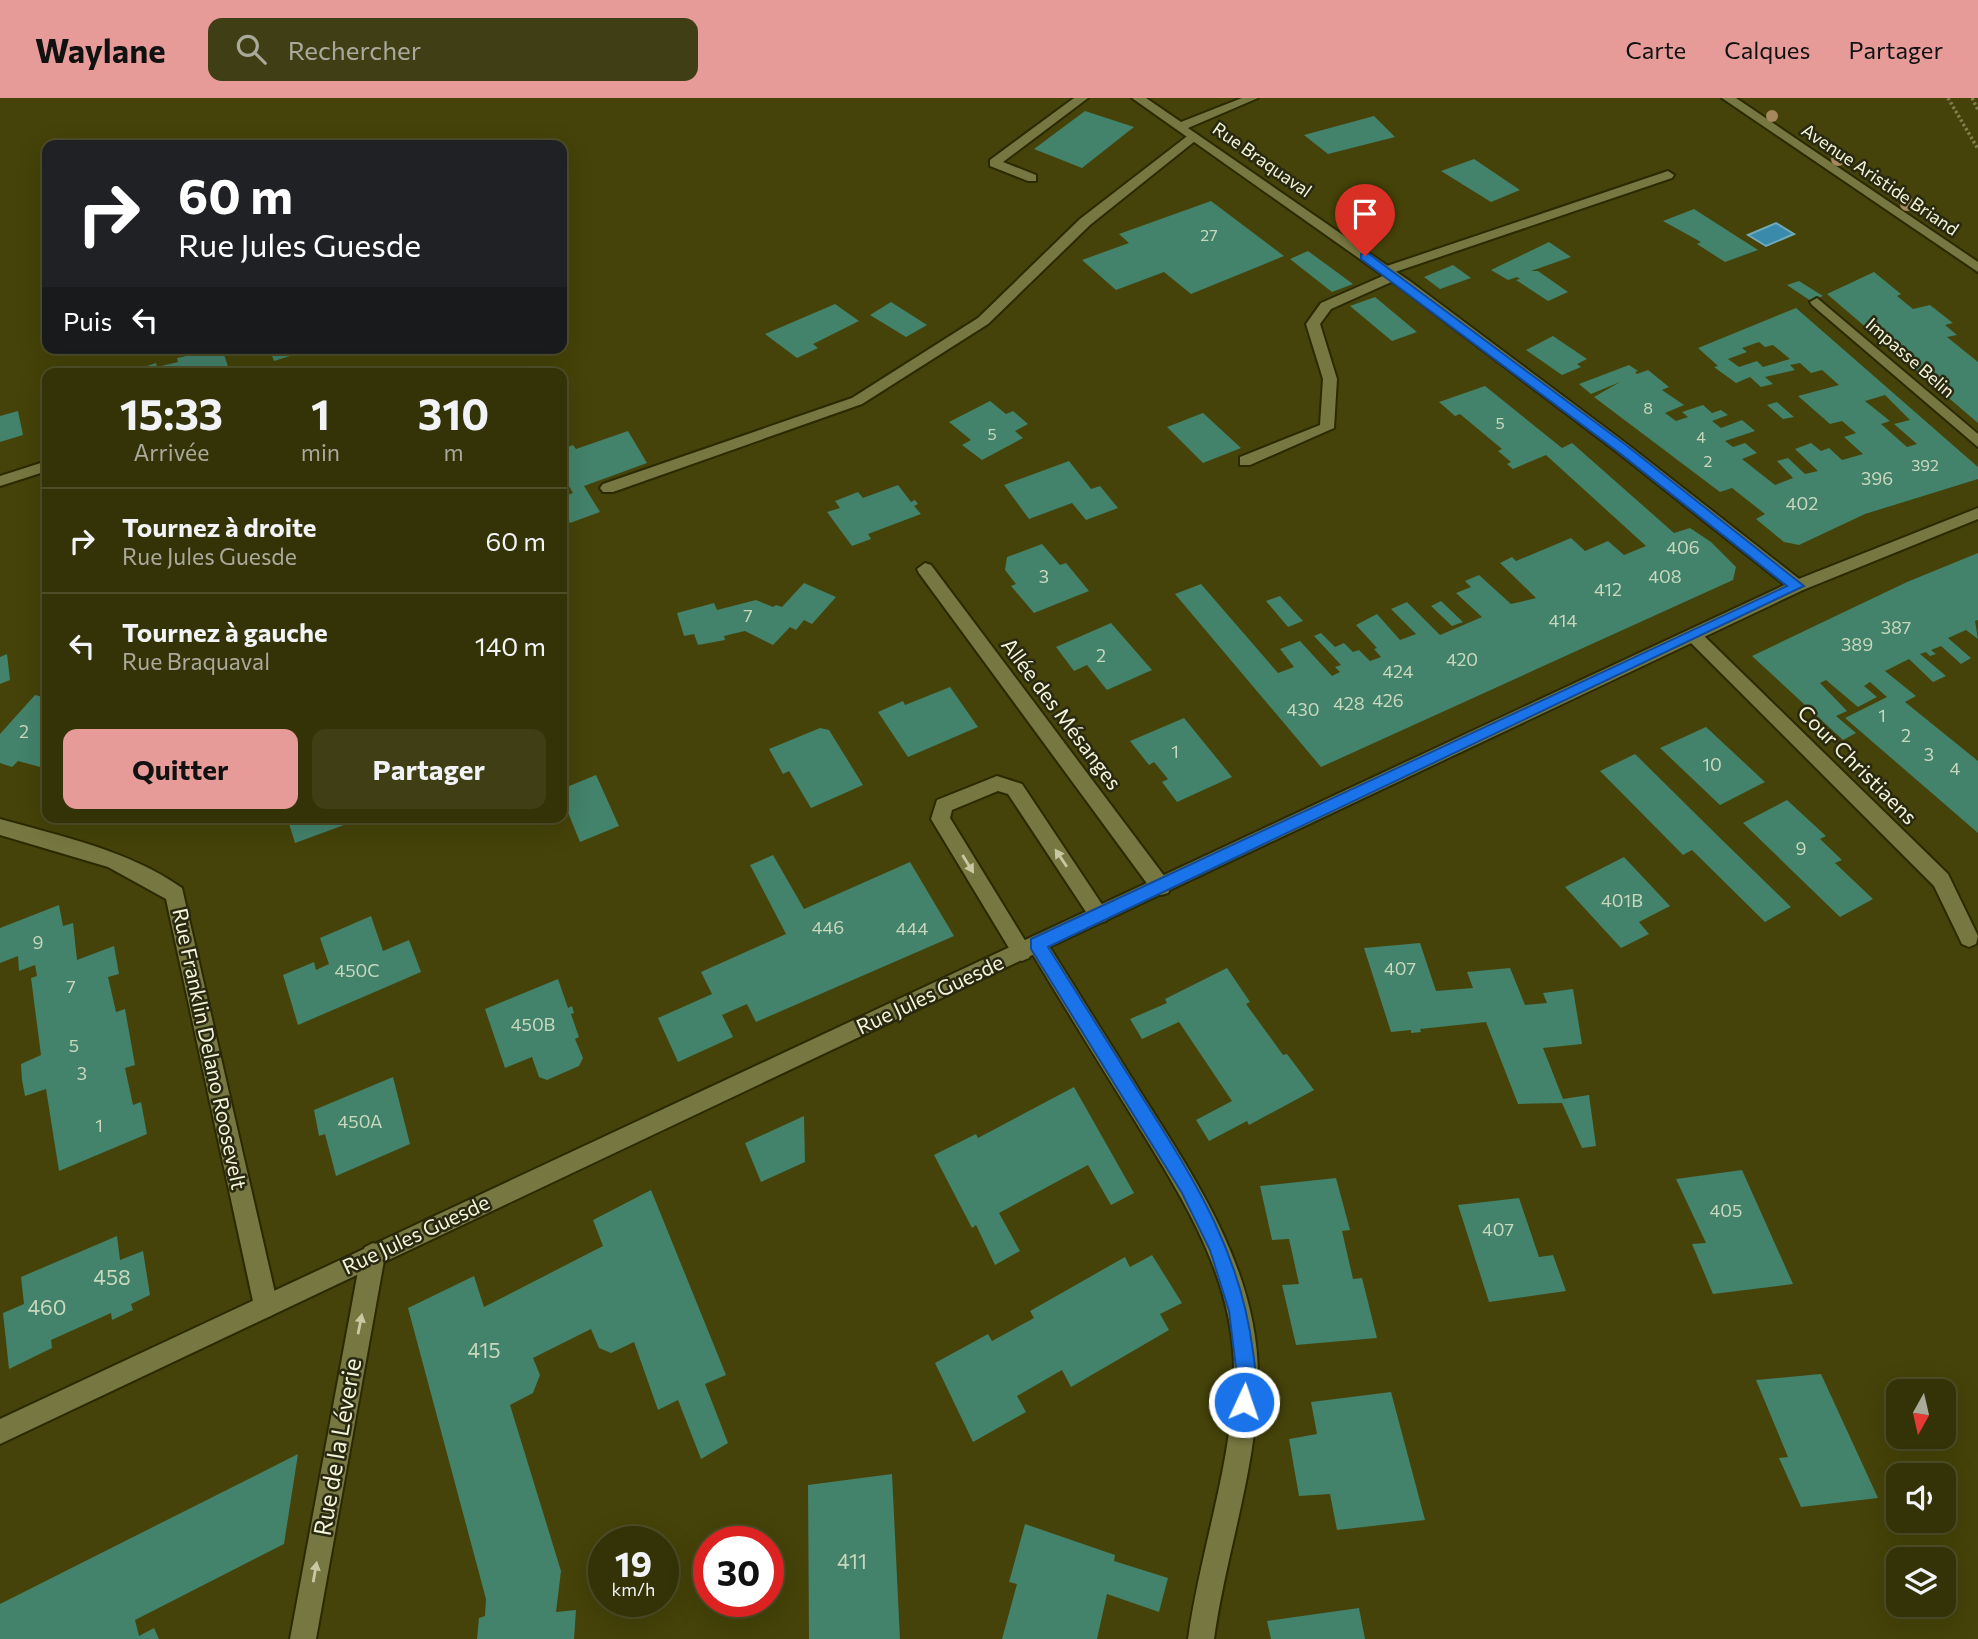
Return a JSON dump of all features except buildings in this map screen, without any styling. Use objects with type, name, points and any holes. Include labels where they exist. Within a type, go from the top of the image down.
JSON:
[{"type":"street","points":[[1032,178],[993,163],[1082,98]]},
{"type":"street","name":"Rue Braquaval","points":[[1138,98],[1390,274],[1622,448],[1797,586]]},
{"type":"street","points":[[1179,127],[1252,98]]},
{"type":"street","name":"Avenue Aristide Briand","points":[[1728,98],[1978,268]]},
{"type":"street","points":[[608,488],[857,401],[983,321],[1085,222],[1194,137]]},
{"type":"street","points":[[1245,461],[1327,428],[1330,379],[1313,324],[1326,306],[1390,274],[1668,175]]},
{"type":"street","name":"Impasse Belin","points":[[1817,302],[1978,442]]},
{"type":"street","points":[[0,481],[42,468]]},
{"type":"street","name":"Rue Jules Guesde","points":[[0,1432],[1797,586],[1916,535],[1978,513]]},
{"type":"street","name":"Allée des Mésanges","points":[[925,569],[1161,887]]},
{"type":"street","name":"Cour Christiaens","points":[[1694,636],[1941,880],[1969,939]]},
{"type":"street","points":[[1099,915],[1015,789],[997,783],[944,805],[940,818],[1188,1187],[1219,1247],[1239,1311],[1247,1376],[1238,1455],[1201,1639]]},
{"type":"street","name":"Rue Franklin Delano Roosevelt","points":[[0,827],[124,866],[159,881],[175,894],[266,1307]]},
{"type":"street","name":"Rue de la Léverie","points":[[303,1639],[373,1255]]},
{"type":"path","points":[[1948,98],[1978,149]]},
{"type":"path","points":[[1972,98],[1978,110]]},
{"type":"water","points":[[1776,223],[1794,234],[1766,246],[1748,235]]},
{"type":"route","points":[[1244,1402],[1247,1376],[1239,1311],[1219,1247],[1188,1187],[1037,944],[1797,586],[1622,448],[1365,256]]}]
